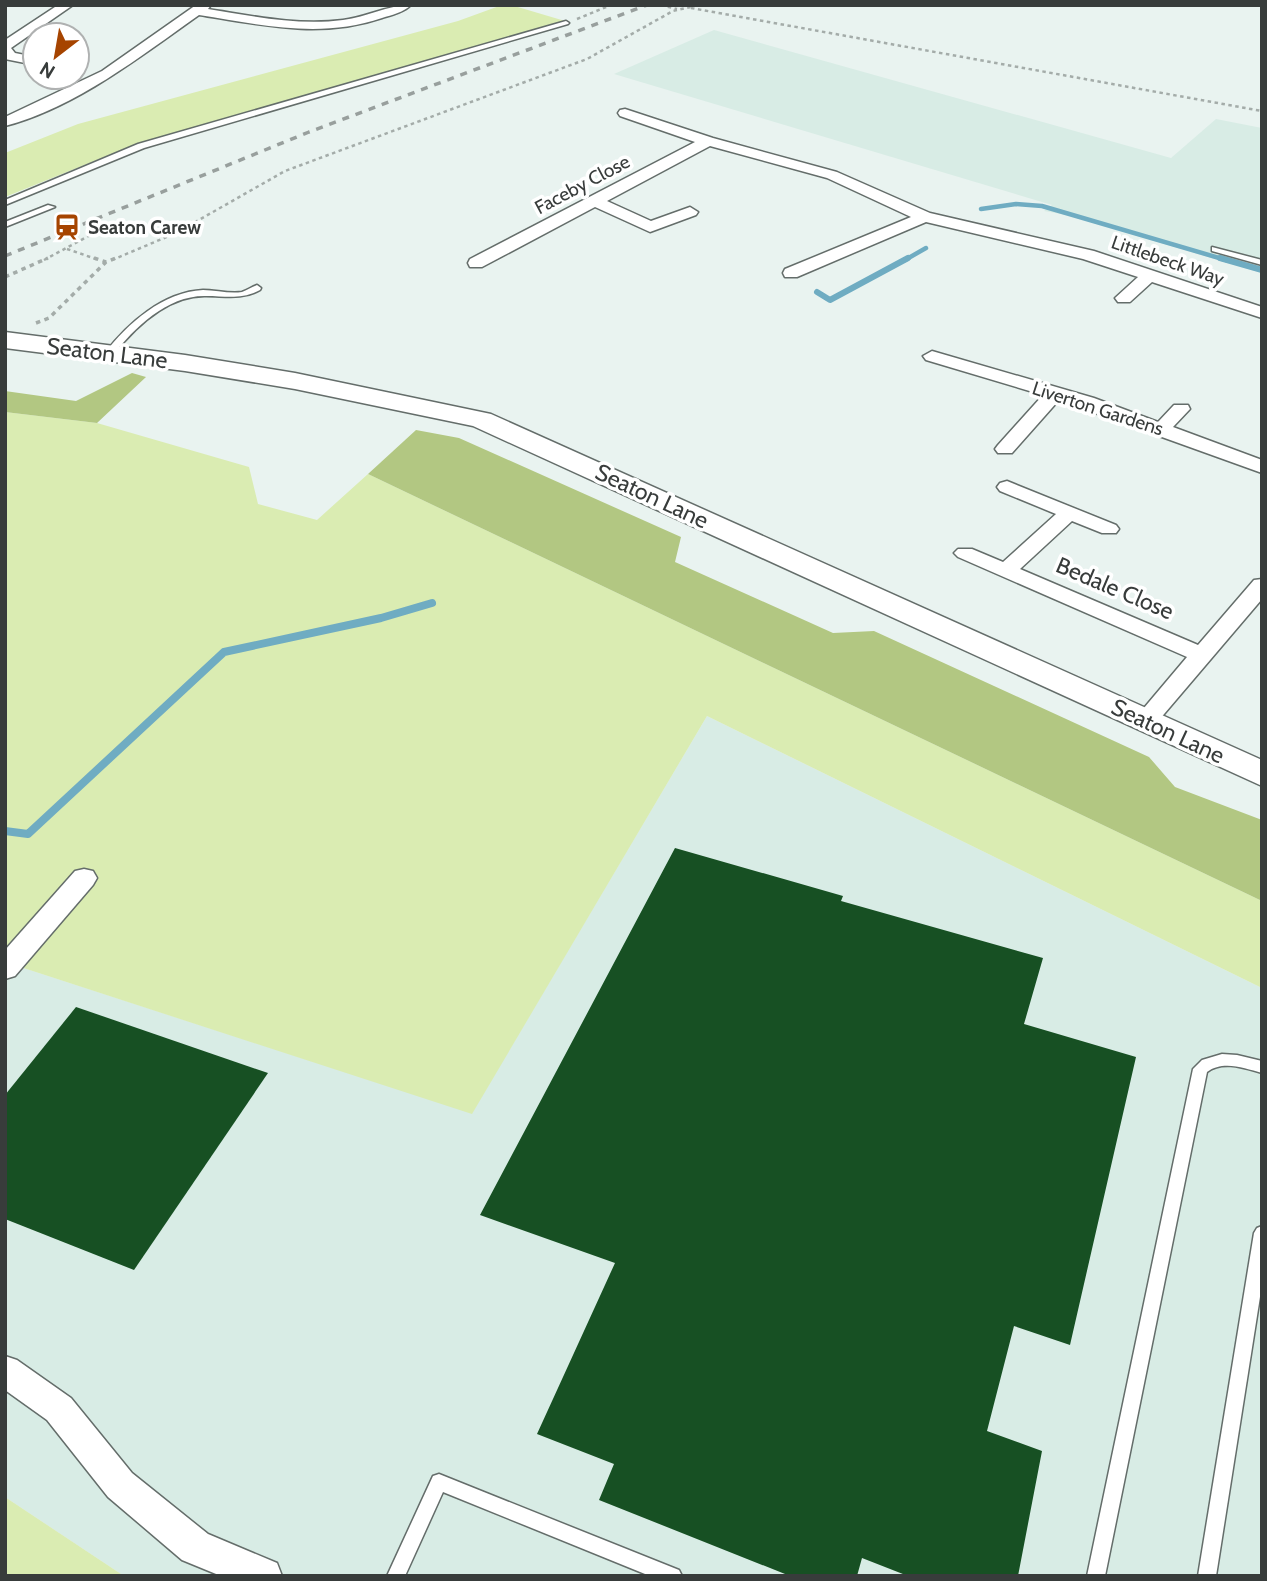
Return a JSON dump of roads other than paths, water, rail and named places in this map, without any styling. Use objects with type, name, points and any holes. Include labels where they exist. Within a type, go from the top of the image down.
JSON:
[{"type":"main road","name":"Seaton Lane","points":[[5,340],[295,381],[481,421],[1262,774]]},
{"type":"street","points":[[21,58],[10,56],[5,47],[67,5]]},
{"type":"street","points":[[5,122],[59,99],[107,74],[201,8],[302,26],[341,24],[368,19],[405,5]]},
{"type":"street","points":[[91,71],[107,74]]},
{"type":"street","name":"Littlebeck Way","points":[[625,113],[708,141],[832,174],[925,218],[1061,247],[1262,313]]},
{"type":"street","name":"Faceby Close","points":[[476,263],[708,141]]},
{"type":"street","points":[[596,201],[650,227],[690,212]]},
{"type":"street","points":[[791,273],[925,218]]},
{"type":"street","points":[[1124,298],[1149,276]]},
{"type":"street","name":"Liverton Gardens","points":[[932,356],[1055,393],[1262,467]]},
{"type":"street","points":[[1005,449],[1055,393]]},
{"type":"street","points":[[1161,429],[1181,409]]},
{"type":"street","points":[[1007,487],[1108,529]]},
{"type":"street","name":"Bedale Close","points":[[1007,570],[1069,513]]},
{"type":"street","name":"Bedale Close","points":[[965,553],[1202,654]]},
{"type":"street","points":[[1145,721],[1262,585]]},
{"type":"street","points":[[5,970],[84,878]]},
{"type":"street","points":[[5,1371],[59,1409],[120,1485],[195,1547],[264,1576]]},
{"type":"lane","points":[[5,202],[141,146],[566,23]]},
{"type":"lane","points":[[5,225],[51,207]]},
{"type":"lane","points":[[1215,249],[1262,263]]},
{"type":"lane","points":[[109,354],[124,333],[185,296],[200,292],[245,296],[257,288]]},
{"type":"lane","points":[[1096,1576],[1200,1069],[1210,1060],[1231,1059],[1262,1067]]},
{"type":"lane","points":[[1207,1576],[1262,1233]]},
{"type":"lane","points":[[396,1576],[439,1482],[673,1576]]},
{"type":"waterway","points":[[981,209],[1016,204],[1042,206],[1226,260]]},
{"type":"waterway","points":[[905,260],[926,248]]},
{"type":"waterway","points":[[817,292],[830,300],[908,258]]},
{"type":"waterway","points":[[1220,258],[1262,270]]},
{"type":"waterway","points":[[5,831],[28,834],[224,652],[381,618],[432,603]]},
{"type":"railway","points":[[5,256],[309,132],[647,5]]},
{"type":"place","name":"Seaton Carew","points":[[67,227]]}]
